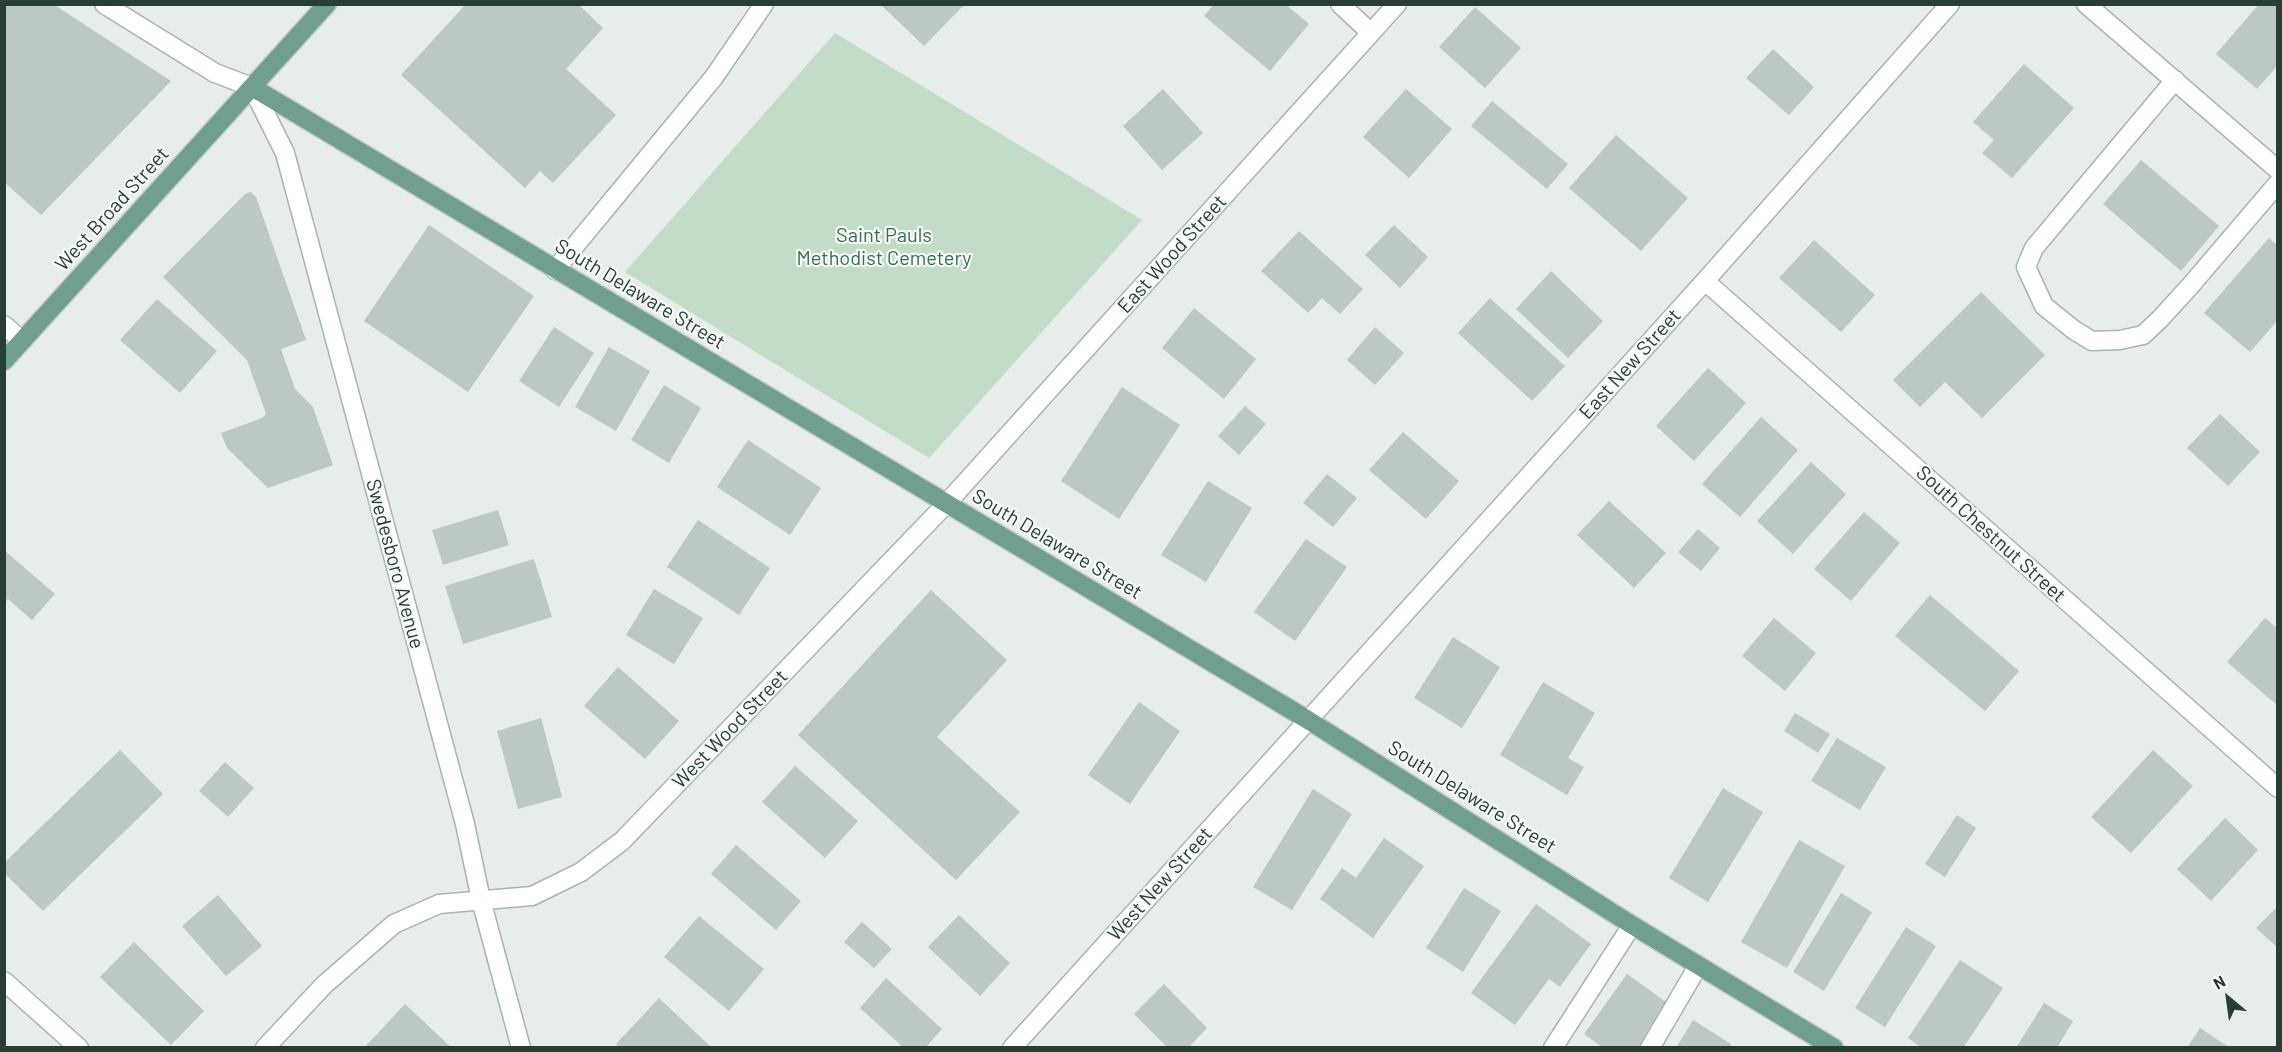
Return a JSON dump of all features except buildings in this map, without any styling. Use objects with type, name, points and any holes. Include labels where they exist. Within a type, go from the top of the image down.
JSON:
[{"type":"main road","name":"West Broad Street","points":[[4,361],[327,4]]},
{"type":"main road","name":"South Delaware Street","points":[[252,87],[1308,720],[1632,925],[1834,1047]]},
{"type":"street","points":[[104,4],[215,73],[252,87]]},
{"type":"street","points":[[555,270],[714,77],[764,4]]},
{"type":"street","points":[[1340,4],[1371,33]]},
{"type":"street","name":"East Wood Street","points":[[946,504],[1397,4]]},
{"type":"street","name":"East New Street","points":[[1308,720],[1706,281],[1950,4]]},
{"type":"street","points":[[2086,4],[2277,170]]},
{"type":"street","points":[[2175,80],[2034,248],[2026,267],[2044,306],[2092,341],[2120,340],[2143,335],[2191,285],[2277,183]]},
{"type":"street","name":"Swedesboro Avenue","points":[[252,87],[285,153],[462,812],[482,900],[521,1047]]},
{"type":"street","name":"South Chestnut Street","points":[[1706,281],[2277,788]]},
{"type":"street","points":[[4,325],[22,341]]},
{"type":"street","name":"West Wood Street","points":[[265,1047],[324,985],[394,924],[439,904],[532,896],[581,872],[622,841],[946,504]]},
{"type":"street","name":"West New Street","points":[[1012,1047],[1308,720]]},
{"type":"street","points":[[1553,1047],[1632,925]]},
{"type":"street","points":[[1650,1047],[1698,966]]},
{"type":"street","points":[[5,984],[78,1047]]},
{"type":"green space","name":"Saint Pauls Methodist Cemetery","points":[[835,33],[1142,220],[929,458],[625,272]]}]
